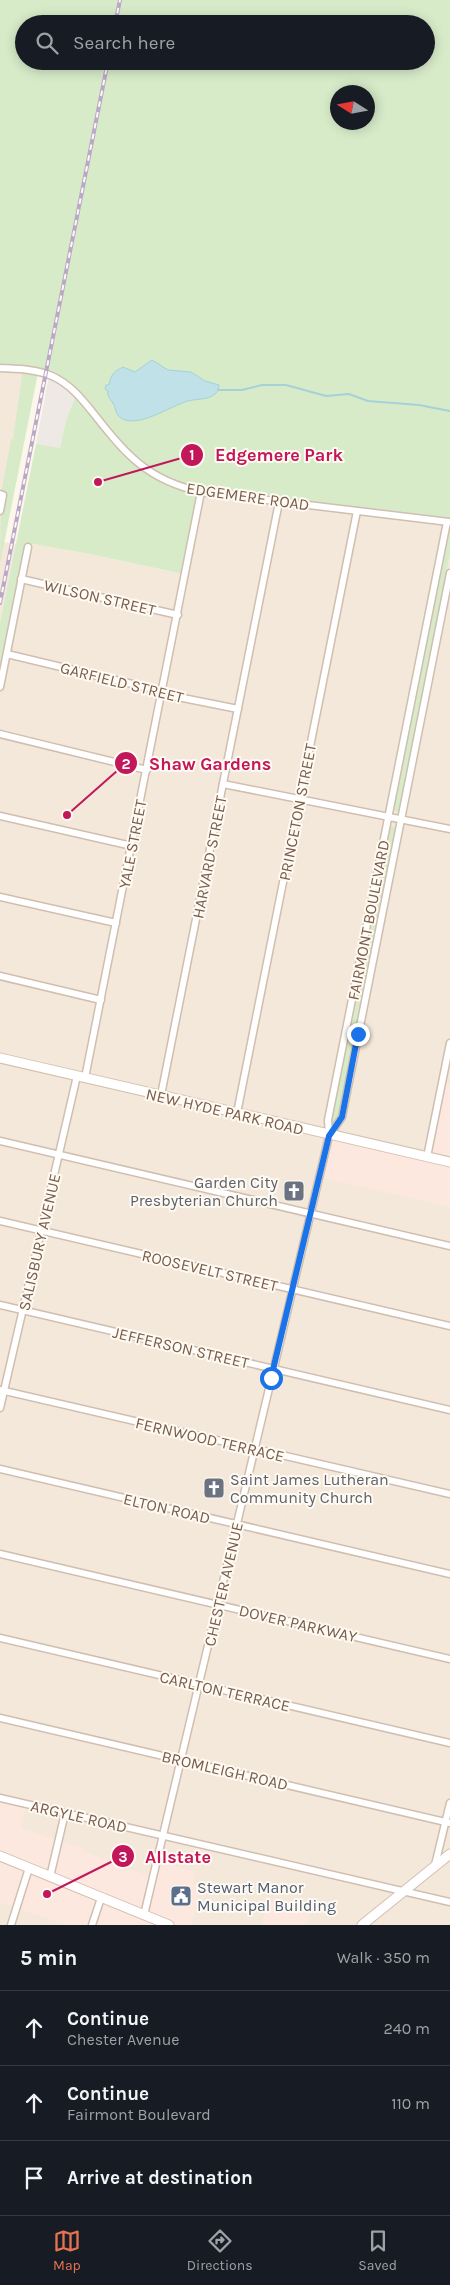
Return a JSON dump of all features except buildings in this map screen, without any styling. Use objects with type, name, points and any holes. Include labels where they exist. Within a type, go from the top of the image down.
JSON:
[{"type":"main road","name":"NEW HYDE PARK ROAD","points":[[0,1058],[329,1136],[450,1162]]},
{"type":"main road","points":[[362,1925],[450,1854]]},
{"type":"main road","points":[[0,1856],[169,1925]]},
{"type":"street","name":"EDGEMERE ROAD","points":[[0,368],[40,372],[61,380],[82,399],[121,448],[143,469],[169,483],[202,492],[448,522]]},
{"type":"street","name":"YALE STREET","points":[[81,1077],[101,1000],[202,492]]},
{"type":"street","points":[[0,511],[2,495]]},
{"type":"street","name":"HARVARD STREET","points":[[161,1095],[279,502]]},
{"type":"street","name":"PRINCETON STREET","points":[[237,1113],[356,511]]},
{"type":"street","name":"FAIRMONT BOULEVARD","points":[[329,1136],[328,1120],[448,522]]},
{"type":"street","points":[[0,687],[28,547]]},
{"type":"street","name":"FAIRMONT BOULEVARD","points":[[329,1136],[342,1117],[450,573]]},
{"type":"street","name":"WILSON STREET","points":[[21,579],[178,615]]},
{"type":"street","name":"GARFIELD STREET","points":[[6,654],[238,709]]},
{"type":"street","points":[[0,734],[147,770]]},
{"type":"street","points":[[223,784],[450,829]]},
{"type":"street","points":[[0,816],[132,846]]},
{"type":"street","points":[[0,897],[116,923]]},
{"type":"street","points":[[0,976],[101,1000]]},
{"type":"street","points":[[427,1157],[450,1043]]},
{"type":"street","name":"SALISBURY AVENUE","points":[[0,1408],[2,1390],[23,1310],[59,1155],[81,1077]]},
{"type":"street","name":"CHESTER AVENUE","points":[[144,1915],[329,1136]]},
{"type":"street","points":[[0,1141],[450,1246]]},
{"type":"street","name":"ROOSEVELT STREET","points":[[0,1221],[450,1326]]},
{"type":"street","name":"JEFFERSON STREET","points":[[0,1305],[450,1410]]},
{"type":"street","name":"FERNWOOD TERRACE","points":[[2,1390],[450,1494]]},
{"type":"street","name":"ELTON ROAD","points":[[0,1469],[450,1574]]},
{"type":"street","name":"DOVER PARKWAY","points":[[0,1554],[450,1659]]},
{"type":"street","name":"CARLTON TERRACE","points":[[0,1638],[450,1743]]},
{"type":"street","name":"BROMLEIGH ROAD","points":[[0,1718],[448,1822]]},
{"type":"street","name":"ARGYLE ROAD","points":[[0,1798],[450,1902]]},
{"type":"street","points":[[435,1866],[448,1822],[450,1803]]},
{"type":"street","points":[[50,1877],[65,1813]]},
{"type":"street","points":[[11,1925],[29,1868]]},
{"type":"street","points":[[92,1925],[102,1898]]},
{"type":"shaded area","points":[[0,362],[28,366],[4,542],[26,546],[27,543],[90,554],[182,574],[201,492],[450,518],[450,1925],[0,1925]]},
{"type":"shaded area","points":[[50,371],[65,377],[77,393],[66,420],[60,449],[36,444]]},
{"type":"shaded area","points":[[440,1083],[450,1085],[450,1207],[320,1177],[330,1135],[426,1154]]},
{"type":"shaded area","points":[[0,1800],[26,1806],[21,1828],[84,1849],[84,1852],[154,1878],[159,1862],[196,1872],[193,1884],[200,1885],[192,1925],[65,1925],[0,1902]]},
{"type":"shaded area","points":[[267,1901],[310,1909],[307,1925],[262,1925]]},
{"type":"green space","points":[[0,0],[450,0],[450,518],[201,492],[183,574],[27,543],[0,684],[0,624],[36,444],[60,448],[66,420],[77,393],[61,376],[39,368],[0,564],[1,494],[11,439],[13,439],[23,369],[0,367]]},
{"type":"green space","points":[[450,530],[450,553],[399,811],[396,812],[393,808]]},
{"type":"green space","points":[[393,826],[395,829],[337,1123],[334,1125],[331,1121],[389,827]]},
{"type":"water","points":[[152,360],[168,370],[191,372],[205,381],[219,385],[218,390],[207,398],[188,401],[145,419],[128,421],[121,418],[117,414],[108,391],[105,389],[106,385],[109,385],[113,374],[123,367],[135,372]]},
{"type":"waterway","points":[[218,390],[242,390],[262,385],[286,385],[326,396],[349,394],[368,401],[419,405],[450,411]]},
{"type":"railway","points":[[117,15],[120,0]]},
{"type":"railway","points":[[0,603],[106,70]]},
{"type":"place","name":"Edgemere Park","points":[[98,482]]},
{"type":"place","name":"Shaw Gardens","points":[[67,815]]},
{"type":"place","name":"Garden City Presbyterian Church","points":[[294,1191]]},
{"type":"place","name":"Saint James Lutheran Community Church","points":[[214,1488]]},
{"type":"place","name":"Allstate","points":[[47,1894]]},
{"type":"place","name":"Stewart Manor Municipal Building","points":[[181,1896]]},
{"type":"route","points":[[271,1378],[329,1136],[342,1117],[358,1034]]}]
